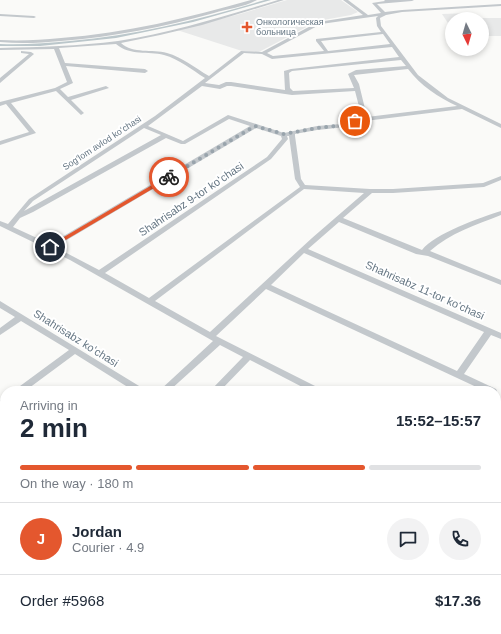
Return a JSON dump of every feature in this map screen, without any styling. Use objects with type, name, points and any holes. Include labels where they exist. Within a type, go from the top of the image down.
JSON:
[{"type":"street","points":[[0,41],[40,41],[104,36],[186,20],[255,0]]},
{"type":"street","points":[[0,49],[56,47],[117,42],[212,21],[282,0]]},
{"type":"street","points":[[345,0],[367,16]]},
{"type":"street","points":[[384,14],[374,3],[412,0]]},
{"type":"street","points":[[479,0],[484,6]]},
{"type":"street","points":[[455,2],[459,7]]},
{"type":"street","points":[[263,53],[320,23],[412,10],[501,5]]},
{"type":"street","points":[[384,14],[378,18],[379,26],[416,76],[446,99],[501,126]]},
{"type":"street","points":[[0,15],[34,17]]},
{"type":"street","points":[[327,52],[318,40],[383,33]]},
{"type":"street","points":[[117,42],[128,48],[168,55],[182,61],[209,78]]},
{"type":"street","name":"Sogʻlom avlod koʻchasi","points":[[9,227],[31,200],[144,126],[243,52],[263,53],[272,58],[393,45]]},
{"type":"street","points":[[0,104],[57,89],[70,83],[56,47]]},
{"type":"street","points":[[0,49],[28,52],[32,54],[0,82]]},
{"type":"street","points":[[289,92],[286,72],[291,70],[403,58]]},
{"type":"street","points":[[62,64],[145,70]]},
{"type":"street","points":[[365,119],[357,89],[351,75],[353,73],[410,67]]},
{"type":"street","points":[[202,84],[220,88],[226,84],[231,84],[297,93],[357,89]]},
{"type":"street","points":[[67,99],[106,88]]},
{"type":"street","points":[[57,89],[80,113]]},
{"type":"street","points":[[0,143],[33,133],[7,102]]},
{"type":"street","points":[[144,126],[182,142],[186,142],[228,117],[284,134],[317,128],[356,124],[355,121],[365,119],[464,107]]},
{"type":"street","points":[[50,247],[255,126]]},
{"type":"street","points":[[293,133],[292,136],[298,179],[303,187]]},
{"type":"street","name":"Shahrisabz 9-tor koʻchasi","points":[[100,273],[269,158],[285,140],[284,134]]},
{"type":"street","points":[[19,216],[31,211],[166,135]]},
{"type":"street","points":[[150,302],[303,187],[370,191],[484,184],[501,178]]},
{"type":"street","points":[[168,386],[265,285],[370,191]]},
{"type":"street","points":[[426,254],[426,250],[430,246],[451,234],[501,213]]},
{"type":"street","points":[[339,219],[419,252],[501,283]]},
{"type":"street","points":[[0,223],[100,273],[215,338],[307,386]]},
{"type":"street","name":"Shahrisabz 11-tor koʻchasi","points":[[304,250],[489,331],[459,375]]},
{"type":"street","points":[[265,285],[482,386]]},
{"type":"street","name":"Shahrisabz koʻchasi","points":[[0,304],[133,386]]},
{"type":"street","points":[[0,332],[21,317]]},
{"type":"street","points":[[489,331],[501,336]]},
{"type":"street","points":[[26,386],[75,350]]},
{"type":"street","points":[[219,386],[249,356]]},
{"type":"shaded area","name":"Онкологическая больница","points":[[287,0],[341,0],[358,12],[351,15],[318,21],[257,53],[242,51],[177,30],[240,14]]},
{"type":"shaded area","points":[[489,18],[501,18],[501,36],[489,36]]},
{"type":"waterway","points":[[0,45],[40,45],[90,41],[116,37],[193,21],[269,0]]},
{"type":"way so far","points":[[169,177],[255,126],[284,134],[317,128],[356,124],[355,121]]},
{"type":"place","name":"Онкологическая больница","points":[[247,27]]},
{"type":"route","points":[[50,247],[169,177]]}]
